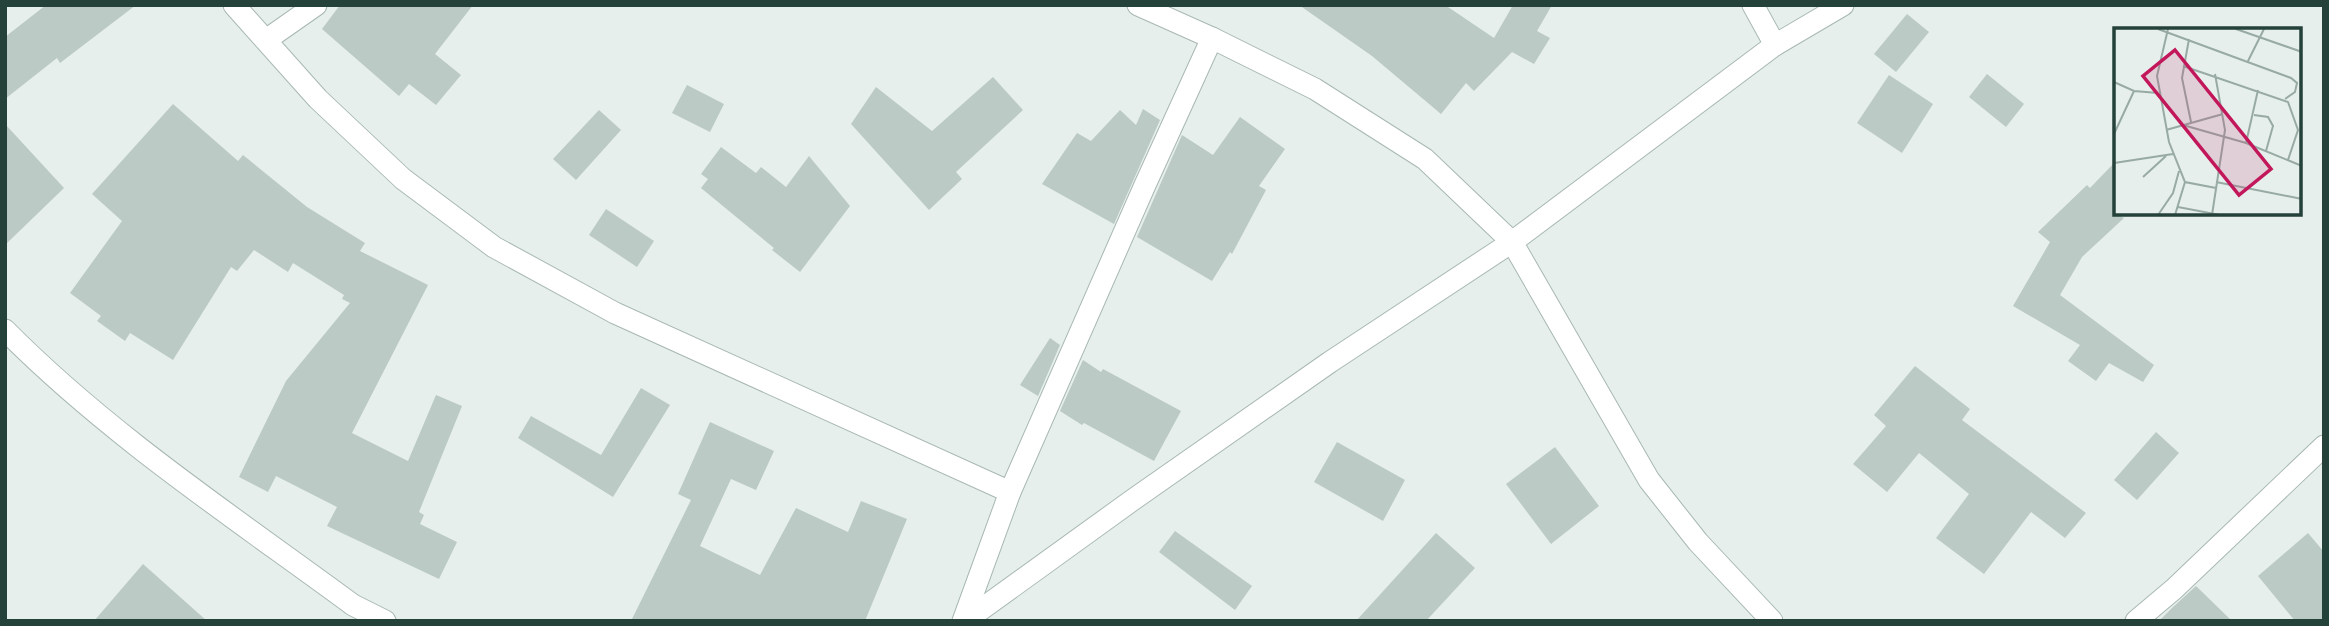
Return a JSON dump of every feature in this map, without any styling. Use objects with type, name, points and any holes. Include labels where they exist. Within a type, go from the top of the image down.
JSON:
[{"type":"street","points":[[233,5],[318,99],[403,179],[494,247],[627,318],[1010,492]]},
{"type":"street","points":[[266,40],[316,5]]},
{"type":"street","points":[[1138,5],[1315,89],[1425,159],[1512,242],[1649,480],[1698,542],[1772,621]]},
{"type":"street","points":[[1753,5],[1775,46]]},
{"type":"street","points":[[964,621],[1330,362],[1512,242],[1775,46],[1843,5]]},
{"type":"street","points":[[964,621],[1010,492],[1212,38]]},
{"type":"street","points":[[5,330],[34,360],[347,613],[385,621]]},
{"type":"street","points":[[2136,621],[2174,589],[2324,446]]},
{"type":"building","points":[[46,5],[136,5],[60,63],[57,58],[5,99],[5,37]]},
{"type":"building","points":[[340,5],[473,5],[435,54],[461,75],[436,105],[409,84],[399,96],[322,29]]},
{"type":"building","points":[[1299,5],[1445,5],[1494,38],[1513,5],[1552,5],[1537,31],[1550,38],[1534,64],[1512,52],[1474,91],[1466,83],[1441,114],[1372,56]]},
{"type":"building","points":[[1907,14],[1929,32],[1896,72],[1874,54]]},
{"type":"building","points":[[1987,74],[2024,104],[2006,127],[1969,97]]},
{"type":"building","points":[[1889,75],[1933,104],[1902,153],[1857,123]]},
{"type":"building","points":[[993,77],[1023,110],[956,172],[962,179],[929,210],[851,124],[876,87],[932,131]]},
{"type":"building","points":[[687,85],[724,104],[710,132],[672,113]]},
{"type":"building","points":[[173,104],[238,161],[243,155],[307,207],[365,243],[360,251],[428,285],[352,433],[408,461],[436,395],[462,406],[419,512],[424,515],[420,524],[457,542],[439,579],[327,526],[337,507],[276,476],[268,492],[239,477],[286,381],[350,303],[342,299],[344,295],[293,263],[288,272],[254,250],[237,271],[231,267],[173,360],[130,333],[125,341],[97,321],[101,316],[70,293],[122,221],[92,194]]},
{"type":"building","points":[[1143,109],[1160,120],[1114,224],[1042,184],[1077,133],[1091,141],[1120,110],[1136,125]]},
{"type":"building","points":[[599,110],[621,130],[576,180],[553,159]]},
{"type":"building","points":[[1240,117],[1285,149],[1259,186],[1266,190],[1232,254],[1230,252],[1212,281],[1137,237],[1182,135],[1213,155]]},
{"type":"building","points":[[5,124],[64,188],[5,245]]},
{"type":"building","points":[[721,147],[756,173],[761,167],[786,187],[809,156],[850,206],[800,272],[701,188],[708,179],[701,174]]},
{"type":"building","points":[[2114,163],[2114,215],[2124,218],[2082,257],[2060,295],[2154,365],[2143,382],[2109,363],[2096,381],[2068,361],[2080,345],[2013,306],[2050,242],[2038,232],[2087,185],[2090,188]]},
{"type":"building","points":[[606,209],[654,241],[637,267],[589,235]]},
{"type":"building","points":[[1050,338],[1060,345],[1038,396],[1020,385]]},
{"type":"building","points":[[1083,360],[1101,372],[1103,369],[1181,411],[1154,461],[1060,411]]},
{"type":"building","points":[[1915,366],[1970,409],[1962,420],[2086,513],[2065,538],[2031,512],[1984,574],[1936,538],[1969,494],[1919,453],[1887,492],[1853,464],[1886,426],[1874,415]]},
{"type":"building","points":[[641,388],[670,405],[613,497],[518,438],[531,416],[601,455]]},
{"type":"building","points":[[710,422],[774,451],[756,490],[731,479],[700,546],[760,575],[796,508],[848,532],[861,501],[907,519],[865,621],[631,621],[691,500],[678,494]]},
{"type":"building","points":[[2156,432],[2179,453],[2137,500],[2114,480]]},
{"type":"building","points":[[1337,442],[1405,480],[1383,521],[1314,482]]},
{"type":"building","points":[[1555,447],[1599,506],[1551,544],[1506,484]]},
{"type":"building","points":[[1175,531],[1252,586],[1235,610],[1159,552]]},
{"type":"building","points":[[1436,533],[1475,568],[1426,621],[1356,621]]},
{"type":"building","points":[[2308,533],[2324,552],[2324,621],[2295,621],[2258,576]]},
{"type":"building","points":[[143,564],[207,621],[94,621]]},
{"type":"building","points":[[2196,586],[2232,621],[2159,621],[2172,608]]}]
